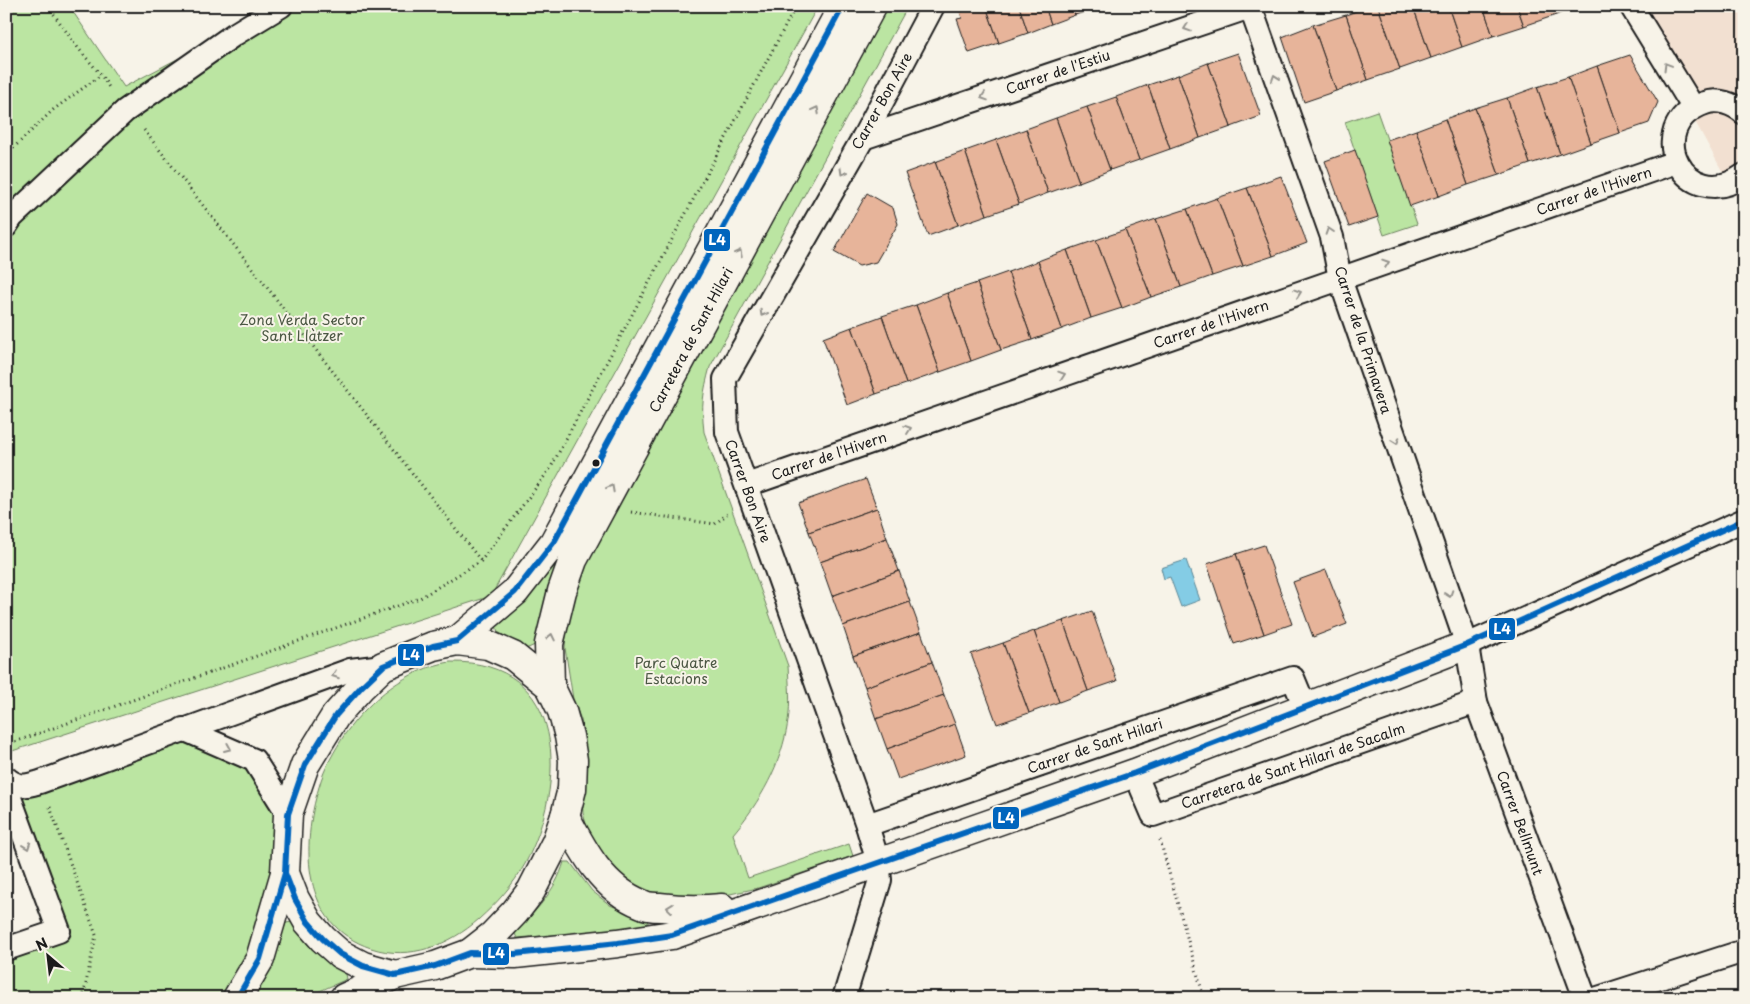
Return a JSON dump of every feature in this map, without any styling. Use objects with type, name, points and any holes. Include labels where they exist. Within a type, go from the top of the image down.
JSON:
[{"type":"street","points":[[6,226],[12,217],[125,111],[236,34],[281,6]]},
{"type":"street","name":"Carretera de Sant Hilari","points":[[457,641],[515,592],[554,542],[843,6]]},
{"type":"street","name":"Carretera de Sant Hilari","points":[[550,686],[549,644],[562,591],[573,560],[872,6]]},
{"type":"street","name":"Carrer Bon Aire","points":[[844,998],[880,880],[878,862],[867,825],[727,432],[726,379],[863,138],[934,6]]},
{"type":"street","points":[[1631,6],[1693,107]]},
{"type":"street","name":"Carrer de l'Estiu","points":[[863,138],[1251,7]]},
{"type":"street","name":"Carrer de la Primavera","points":[[1251,7],[1332,237],[1340,279],[1467,644]]},
{"type":"street","points":[[1744,113],[1739,108],[1724,102],[1708,102],[1693,107],[1683,115],[1676,126],[1672,150],[1676,162],[1682,171],[1693,180],[1706,186],[1721,186],[1734,182],[1744,175]]},
{"type":"street","name":"Carrer de l'Hivern","points":[[747,485],[1676,162]]},
{"type":"street","points":[[470,953],[514,954],[618,943],[672,935],[721,919],[753,906],[1135,773],[1467,644],[1744,520]]},
{"type":"street","points":[[6,950],[59,931],[10,798],[9,781],[24,787],[40,782],[350,670],[383,666],[432,646],[457,641],[488,645],[513,656],[534,671],[550,686],[562,711],[570,736],[573,760],[572,788],[556,842],[531,891],[515,912],[493,935],[470,953],[435,966],[395,976],[344,998]]},
{"type":"street","name":"Carrer Bellmunt","points":[[1467,644],[1476,702],[1585,998]]},
{"type":"street","points":[[237,998],[260,959],[285,873],[288,814],[305,765],[336,715],[383,666]]},
{"type":"street","name":"Carrer de Sant Hilari","points":[[867,825],[1293,678],[1305,707]]},
{"type":"street","name":"Carretera de Sant Hilari de Sacalm","points":[[1153,815],[1476,702]]},
{"type":"street","points":[[183,729],[254,760],[288,814]]},
{"type":"street","points":[[1135,773],[1153,815]]},
{"type":"street","points":[[565,816],[590,861],[603,878],[620,892],[642,905],[686,910],[753,906]]},
{"type":"street","points":[[285,873],[295,899],[308,922],[323,939],[340,954],[363,966],[395,976]]},
{"type":"street","points":[[1598,998],[1744,951]]},
{"type":"path","points":[[48,6],[78,48],[102,76],[112,94]]},
{"type":"path","points":[[6,745],[420,598],[481,561],[550,469],[796,6]]},
{"type":"path","points":[[6,155],[53,110],[102,76]]},
{"type":"path","points":[[141,126],[481,561]]},
{"type":"path","points":[[626,512],[715,524],[728,514]]},
{"type":"path","points":[[1153,815],[1204,998]]},
{"type":"shaded area","points":[[1632,6],[1744,6],[1744,211]]},
{"type":"green space","name":"Zona Verda Sector Sant Llàtzer","points":[[6,6],[69,6],[124,87],[278,6],[818,6],[491,596],[6,753]]},
{"type":"green space","name":"Parc Quatre Estacions","points":[[880,6],[908,6],[710,367],[703,406],[704,432],[788,666],[789,714],[781,752],[761,796],[733,834],[748,878],[849,844],[853,856],[758,888],[730,894],[694,899],[652,894],[627,884],[609,868],[589,835],[583,813],[582,798],[586,762],[585,740],[581,720],[573,699],[565,648],[571,588]]},
{"type":"green space","points":[[1377,111],[1417,224],[1384,235],[1345,122]]},
{"type":"green space","points":[[569,529],[537,644],[526,649],[498,632],[496,626],[510,615],[531,593],[547,570]]},
{"type":"green space","points":[[450,662],[489,667],[518,682],[537,704],[548,733],[551,765],[548,799],[539,833],[525,864],[492,907],[468,928],[442,943],[415,951],[386,952],[371,948],[348,937],[331,921],[319,902],[312,881],[309,857],[313,810],[321,780],[337,746],[366,709],[404,679],[419,671]]},
{"type":"green space","points":[[183,729],[254,760],[288,814],[237,998],[6,998],[6,949],[59,931],[10,798]]},
{"type":"green space","points":[[564,862],[570,862],[592,891],[610,905],[647,920],[649,925],[642,928],[517,938],[514,932],[544,900],[556,882]]},
{"type":"green space","points":[[292,922],[309,946],[322,958],[346,974],[347,979],[304,998],[252,998],[272,961],[286,923]]},
{"type":"water","points":[[1186,560],[1200,600],[1181,607],[1170,577],[1164,579],[1161,568]]},
{"type":"building","points":[[965,6],[986,6],[999,43],[969,53],[957,19],[962,18],[960,12],[966,10]]},
{"type":"building","points":[[986,6],[1019,6],[1028,33],[999,43]]},
{"type":"building","points":[[1019,6],[1045,6],[1051,24],[1028,33]]},
{"type":"building","points":[[1045,6],[1072,6],[1075,15],[1051,24]]},
{"type":"building","points":[[1072,6],[1097,6],[1097,8],[1075,15]]},
{"type":"building","points":[[1369,6],[1378,6],[1400,69],[1368,80],[1346,15]]},
{"type":"building","points":[[1378,6],[1413,6],[1431,58],[1400,69]]},
{"type":"building","points":[[1413,6],[1448,6],[1462,47],[1431,58]]},
{"type":"building","points":[[1448,6],[1483,6],[1493,36],[1462,47]]},
{"type":"building","points":[[1483,6],[1517,6],[1524,26],[1493,36]]},
{"type":"building","points":[[1517,6],[1553,6],[1556,15],[1524,26]]},
{"type":"building","points":[[1553,6],[1578,6],[1556,15]]},
{"type":"building","points":[[1346,15],[1368,80],[1336,91],[1313,25]]},
{"type":"building","points":[[1313,25],[1336,91],[1304,102],[1282,37]]},
{"type":"building","points":[[1238,53],[1261,116],[1231,127],[1208,63]]},
{"type":"building","points":[[1630,55],[1658,102],[1649,123],[1620,133],[1597,66]]},
{"type":"building","points":[[1208,63],[1231,127],[1200,138],[1178,75]]},
{"type":"building","points":[[1597,66],[1620,133],[1591,143],[1568,77]]},
{"type":"building","points":[[1178,75],[1200,138],[1170,149],[1148,85]]},
{"type":"building","points":[[1568,77],[1591,143],[1560,154],[1537,87]]},
{"type":"building","points":[[1148,85],[1170,149],[1139,160],[1116,97]]},
{"type":"building","points":[[1537,87],[1560,154],[1530,164],[1507,98]]},
{"type":"building","points":[[1116,97],[1139,160],[1110,170],[1087,107]]},
{"type":"building","points":[[1507,98],[1530,164],[1499,175],[1475,108]]},
{"type":"building","points":[[1087,107],[1110,170],[1079,182],[1056,118]]},
{"type":"building","points":[[1475,108],[1499,175],[1468,185],[1445,119]]},
{"type":"building","points":[[1056,118],[1079,182],[1048,193],[1026,129]]},
{"type":"building","points":[[1445,119],[1468,185],[1439,196],[1416,130]]},
{"type":"building","points":[[1026,129],[1048,193],[1019,204],[996,140]]},
{"type":"building","points":[[1416,130],[1439,196],[1410,206],[1387,140]]},
{"type":"building","points":[[996,140],[1019,204],[987,215],[965,151]]},
{"type":"building","points":[[1355,150],[1378,217],[1349,227],[1325,161]]},
{"type":"building","points":[[965,151],[987,215],[958,225],[935,162]]},
{"type":"building","points":[[935,162],[958,225],[928,236],[905,173]]},
{"type":"building","points":[[1281,176],[1307,243],[1273,256],[1247,188]]},
{"type":"building","points":[[1247,188],[1273,256],[1243,266],[1217,198]]},
{"type":"building","points":[[867,193],[893,208],[898,224],[876,262],[859,266],[834,252]]},
{"type":"building","points":[[1217,198],[1243,266],[1212,276],[1187,209]]},
{"type":"building","points":[[1187,209],[1212,276],[1181,287],[1156,219]]},
{"type":"building","points":[[1156,219],[1181,287],[1151,297],[1125,230]]},
{"type":"building","points":[[1125,230],[1151,297],[1122,308],[1096,240]]},
{"type":"building","points":[[1096,240],[1122,308],[1091,318],[1067,250]]},
{"type":"building","points":[[1067,250],[1091,318],[1062,329],[1038,261]]},
{"type":"building","points":[[1038,261],[1062,329],[1032,340],[1008,272]]},
{"type":"building","points":[[1008,272],[1032,340],[1001,350],[977,283]]},
{"type":"building","points":[[977,283],[1001,350],[971,361],[947,293]]},
{"type":"building","points":[[947,293],[971,361],[940,372],[916,305]]},
{"type":"building","points":[[916,305],[940,372],[906,384],[882,316]]},
{"type":"building","points":[[882,316],[906,384],[876,394],[852,327]]},
{"type":"building","points":[[852,327],[876,394],[847,405],[823,338]]},
{"type":"building","points":[[866,479],[877,508],[809,532],[798,503]]},
{"type":"building","points":[[877,508],[887,538],[820,562],[809,532]]},
{"type":"building","points":[[887,538],[899,571],[832,596],[820,562]]},
{"type":"building","points":[[1264,545],[1292,624],[1264,634],[1236,554]]},
{"type":"building","points":[[1236,554],[1264,634],[1234,644],[1207,564]]},
{"type":"building","points":[[1326,570],[1347,624],[1313,637],[1293,582]]},
{"type":"building","points":[[899,571],[910,602],[843,626],[832,596]]},
{"type":"building","points":[[910,602],[921,632],[853,656],[843,626]]},
{"type":"building","points":[[1092,611],[1117,681],[1088,691],[1063,621]]},
{"type":"building","points":[[1063,621],[1088,691],[1059,702],[1034,631]]},
{"type":"building","points":[[1034,631],[1059,702],[1029,713],[1003,643]]},
{"type":"building","points":[[921,632],[932,662],[865,687],[853,656]]},
{"type":"building","points":[[1003,643],[1029,713],[997,724],[971,654]]},
{"type":"building","points":[[932,662],[944,695],[876,719],[865,687]]},
{"type":"building","points":[[944,695],[955,724],[887,749],[876,719]]},
{"type":"building","points":[[955,724],[966,755],[898,779],[887,749]]},
{"type":"transit line","name":"L4","points":[[843,6],[554,542],[515,592],[457,641],[433,646],[383,666],[336,715],[305,765],[288,814],[285,873],[295,899],[308,922],[340,954],[363,966],[395,975],[435,966],[470,953],[515,954],[672,935],[1135,773],[1467,645],[1744,520]]},
{"type":"transit line","name":"L4","points":[[237,998],[260,959],[285,873]]}]
